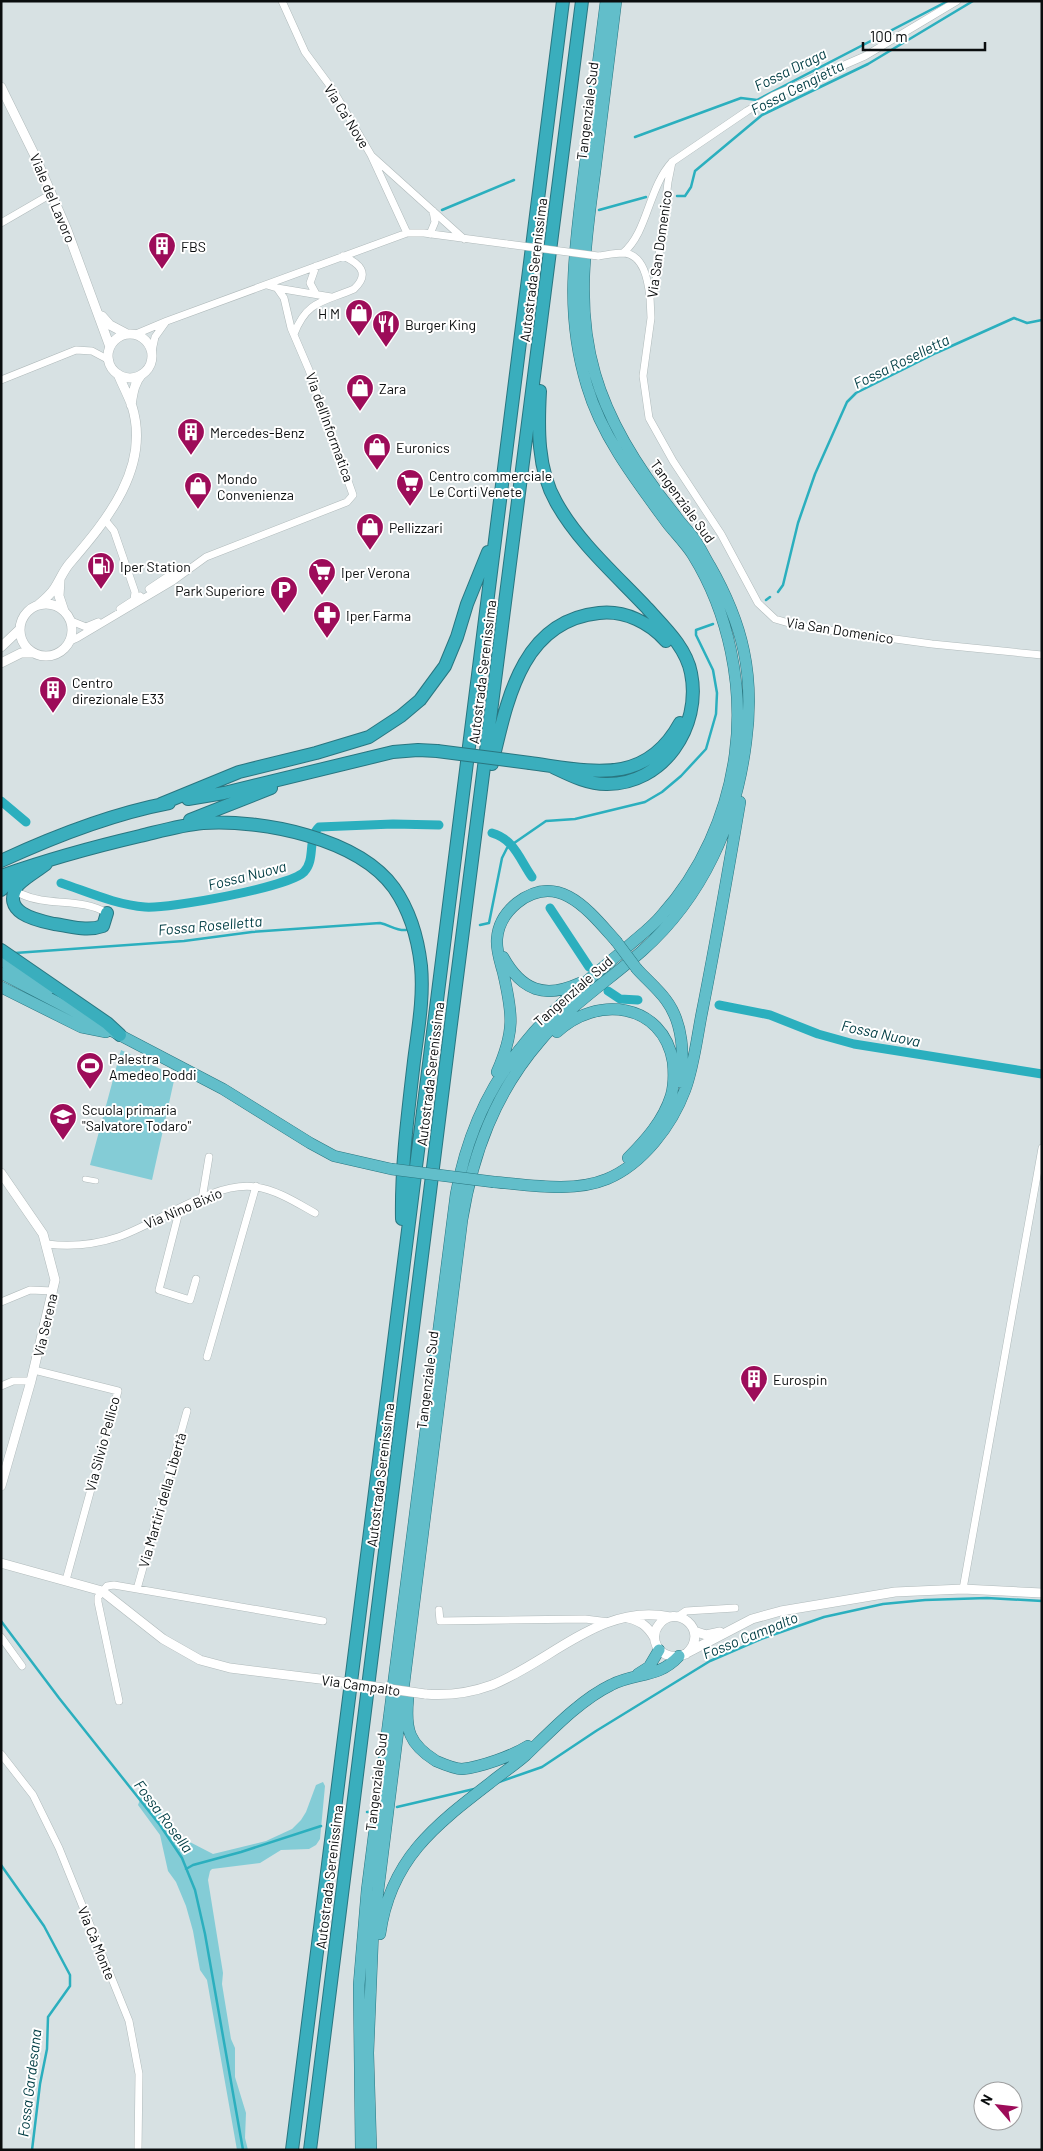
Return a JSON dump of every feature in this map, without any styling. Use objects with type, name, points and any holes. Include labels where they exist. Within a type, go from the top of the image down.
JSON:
[{"type":"highway","name":"Autostrada Serenissima","points":[[292,2150],[563,1]]},
{"type":"highway","name":"Autostrada Serenissima","points":[[310,2150],[582,1]]},
{"type":"highway","name":"Tangenziale Sud","points":[[361,2150],[359,1985],[367,1890],[456,1194],[466,1148],[480,1111],[508,1064],[523,1044],[557,1008],[660,918],[689,881],[718,822],[726,796],[734,755],[738,714],[734,673],[727,638],[715,597],[692,554],[623,460],[607,432],[588,388],[574,328],[573,265],[606,1]]},
{"type":"highway","name":"Tangenziale Sud","points":[[371,2150],[369,2013],[374,1923],[466,1193],[474,1160],[489,1120],[524,1060],[551,1028],[668,926],[701,882],[714,858],[724,833],[734,802],[746,744],[749,710],[748,663],[740,629],[725,592],[693,537],[675,516],[621,438],[605,405],[594,372],[586,337],[583,308],[585,246],[616,1]]},
{"type":"highway","points":[[541,327],[540,448],[544,470],[555,502],[578,535],[679,645],[690,671],[693,698],[683,735],[672,753],[649,772],[623,783],[604,784],[582,780],[553,767]]},
{"type":"highway","points":[[161,804],[239,772],[316,753],[369,737],[401,716],[420,700],[444,666],[495,536]]},
{"type":"highway","points":[[1,861],[33,846],[111,817],[161,804],[224,793],[393,752],[437,751],[530,763],[553,767],[618,771],[636,766],[659,752],[673,735],[681,722],[685,706],[684,676],[674,651],[653,628],[620,613],[586,614],[566,621],[547,634],[532,650],[519,671],[510,698],[477,825]]},
{"type":"highway","points":[[1,973],[230,1093],[334,1156],[391,1169],[494,1182],[580,1186],[607,1179],[629,1167],[647,1151],[668,1123],[686,1089],[743,787],[746,744]]},
{"type":"highway","points":[[1,876],[54,859],[172,827],[325,768]]},
{"type":"highway","points":[[172,827],[204,823],[260,825],[314,839],[348,852],[365,861],[382,874],[394,888],[407,910],[415,933],[421,966],[422,1002],[404,1148],[402,1198],[405,1248]]},
{"type":"highway","points":[[1,853],[33,846]]},
{"type":"highway","points":[[1,890],[9,882],[54,859]]},
{"type":"highway","points":[[54,859],[17,886],[11,896],[10,902],[13,909],[32,920],[92,930],[103,926],[106,913]]},
{"type":"highway","points":[[480,1111],[505,1054],[512,1025],[511,1011],[498,956],[497,941],[501,923],[513,906],[531,895],[547,891],[564,894],[578,901],[666,1001],[678,1026],[683,1045],[682,1083],[668,1123]]},
{"type":"highway","points":[[497,941],[503,958],[513,973],[533,988],[558,992],[594,976]]},
{"type":"highway","points":[[1,950],[108,1023],[120,1035]]},
{"type":"highway","points":[[1,960],[120,1035]]},
{"type":"highway","points":[[1,987],[81,1027],[120,1035]]},
{"type":"highway","points":[[511,1080],[561,1028],[575,1018],[594,1010],[609,1009],[628,1012],[648,1019],[661,1032],[671,1050],[674,1070],[672,1094],[663,1117],[651,1134],[607,1179]]},
{"type":"highway","points":[[411,1623],[408,1722],[412,1739],[417,1747],[441,1763],[460,1769],[518,1752],[542,1737],[595,1694],[611,1684],[661,1672],[683,1655]]},
{"type":"highway","points":[[630,1678],[649,1668],[659,1650]]},
{"type":"highway","points":[[369,2013],[382,1916],[390,1892],[401,1869],[428,1835],[459,1807],[525,1755],[542,1737]]},
{"type":"street","name":"Via Ca' Nove","points":[[282,1],[305,52],[333,90],[371,155],[407,233]]},
{"type":"street","points":[[624,253],[635,238],[662,172],[672,162],[747,111],[774,96],[865,56],[957,1]]},
{"type":"street","name":"Viale del Lavoro","points":[[1,87],[67,230],[110,347],[109,360]]},
{"type":"street","points":[[371,155],[464,239]]},
{"type":"street","name":"Via San Domenico","points":[[672,162],[655,288],[650,297],[650,318],[643,376],[649,418],[673,461],[722,534],[758,603],[775,619],[799,626],[932,644],[1042,655]]},
{"type":"street","points":[[1,223],[51,194]]},
{"type":"street","points":[[430,234],[435,222],[433,211]]},
{"type":"street","points":[[110,347],[120,336],[132,334],[407,233],[430,234],[598,256],[624,253],[638,261],[644,269],[650,297]]},
{"type":"street","points":[[294,334],[302,316],[307,310],[354,288],[360,283],[362,275],[360,267],[343,256]]},
{"type":"street","points":[[316,266],[310,283],[316,294]]},
{"type":"street","points":[[267,285],[332,297]]},
{"type":"street","name":"Via dell'Informatica","points":[[70,641],[131,607],[206,557],[229,546],[347,502],[353,495],[309,370],[291,328],[284,298],[277,288]]},
{"type":"street","name":"Viale del Lavoro","points":[[98,312],[110,325],[146,341],[152,352]]},
{"type":"street","points":[[1,647],[20,629],[25,614],[38,605],[54,589],[67,566],[105,520],[120,495],[133,462],[136,438],[132,405],[136,380],[150,364],[155,337],[167,321]]},
{"type":"street","points":[[1,380],[81,349],[98,353],[109,360],[118,374],[132,405]]},
{"type":"street","points":[[118,374],[130,377],[142,374]]},
{"type":"street","points":[[105,520],[114,530],[135,592],[134,600]]},
{"type":"street","name":"Via dell'Informatica","points":[[71,622],[86,627],[93,625],[173,573],[192,566]]},
{"type":"street","points":[[1,663],[21,653],[33,653],[41,656],[57,654],[70,641],[72,628],[59,596],[60,577]]},
{"type":"street","points":[[38,605],[54,605],[64,611]]},
{"type":"street","points":[[20,629],[23,643],[33,653]]},
{"type":"street","points":[[21,894],[32,899],[79,903],[96,907],[106,913]]},
{"type":"street","points":[[963,1589],[1042,1148]]},
{"type":"street","points":[[202,1199],[210,1157]]},
{"type":"street","name":"Via Serena","points":[[1,1173],[43,1234],[54,1272],[53,1290],[34,1370],[1,1486]]},
{"type":"street","points":[[85,1179],[96,1181]]},
{"type":"street","name":"Via Nino Bixio","points":[[47,1244],[74,1247],[104,1241],[237,1186],[256,1186],[271,1191],[315,1213]]},
{"type":"street","points":[[207,1357],[256,1186]]},
{"type":"street","points":[[180,1208],[159,1290],[190,1300],[196,1279]]},
{"type":"street","points":[[1,1302],[30,1290],[53,1290]]},
{"type":"street","name":"Via Silvio Pellico","points":[[34,1370],[118,1391],[66,1580]]},
{"type":"street","points":[[1,1386],[13,1381],[31,1381]]},
{"type":"street","name":"Via Martiri della Libertà","points":[[137,1589],[187,1411]]},
{"type":"street","points":[[1,1563],[102,1591]]},
{"type":"street","points":[[119,1701],[99,1607],[98,1597],[107,1586],[114,1584],[323,1620]]},
{"type":"street","points":[[626,1617],[639,1620],[647,1626],[659,1650],[668,1656],[683,1655],[727,1630],[752,1619],[781,1611],[894,1592],[963,1589],[1042,1593]]},
{"type":"street","name":"Via Campalto","points":[[102,1591],[163,1640],[200,1660],[230,1668],[425,1694],[462,1693],[494,1684],[535,1663],[587,1631],[626,1617],[652,1613],[673,1617]]},
{"type":"street","points":[[654,1637],[658,1624],[686,1610],[735,1608]]},
{"type":"street","points":[[439,1610],[440,1620],[586,1619],[610,1622]]},
{"type":"street","points":[[673,1617],[687,1621],[694,1631],[694,1643],[683,1655]]},
{"type":"street","points":[[694,1631],[706,1635],[727,1630]]},
{"type":"street","points":[[1,1637],[22,1666]]},
{"type":"street","name":"Via Cà Monte","points":[[1,1754],[32,1795],[59,1848],[129,2021],[138,2074],[138,2150]]},
{"type":"shaded area","points":[[121,1050],[175,1076],[152,1180],[90,1165]]},
{"type":"shaded area","points":[[323,1782],[325,1786],[320,1839],[316,1845],[309,1849],[281,1850],[260,1863],[212,1869],[210,1871],[208,1880],[223,1973],[222,1984],[231,2039],[235,2048],[235,2077],[246,2113],[245,2138],[248,2150],[237,2150],[207,1980],[200,1970],[186,1906],[176,1882],[168,1871],[160,1835],[138,1805],[141,1797],[146,1797],[155,1802],[164,1818],[184,1839],[213,1854],[266,1841],[292,1829],[306,1812],[316,1785]]},
{"type":"waterway","name":"Fossa Draga","points":[[635,137],[741,98],[757,100],[948,1]]},
{"type":"waterway","name":"Fossa Cengietta","points":[[677,196],[685,196],[691,187],[695,171],[762,115],[868,64],[973,1]]},
{"type":"waterway","name":"Fossa Draga","points":[[442,210],[514,180]]},
{"type":"waterway","name":"Fossa Cengietta","points":[[599,210],[646,197]]},
{"type":"waterway","name":"Fossa Roselletta","points":[[778,592],[783,585],[798,523],[815,474],[847,402],[856,393],[936,353],[1014,318],[1027,323],[1042,320]]},
{"type":"waterway","name":"Fossa Roselletta","points":[[766,600],[770,597]]},
{"type":"waterway","name":"Fossa Roselletta","points":[[480,925],[489,923],[502,858],[507,848],[546,821],[575,819],[645,802],[662,792],[681,776],[706,749],[716,714],[717,693],[713,670],[696,635],[696,630],[713,624]]},
{"type":"waterway","name":"Fossa Nuova","points":[[1,801],[26,822]]},
{"type":"waterway","name":"Fossa Nuova","points":[[61,883],[103,898],[134,906],[158,907],[202,901],[276,884],[294,878],[304,872],[310,861],[313,837],[319,827],[393,824],[439,825]]},
{"type":"waterway","name":"Fossa Nuova","points":[[492,833],[500,836],[511,845],[532,877]]},
{"type":"waterway","name":"Fossa Nuova","points":[[550,908],[589,967]]},
{"type":"waterway","name":"Fossa Roselletta","points":[[15,953],[184,941],[252,932],[380,923],[399,930],[406,930]]},
{"type":"waterway","name":"Fossa Nuova","points":[[608,991],[620,999],[638,1000]]},
{"type":"waterway","name":"Fossa Nuova","points":[[719,1005],[770,1015],[818,1034],[854,1044],[1042,1074]]},
{"type":"waterway","name":"Fosso Campalto","points":[[499,1782],[542,1767],[596,1731],[710,1661],[761,1639],[824,1617],[883,1604],[925,1600],[987,1598],[1042,1601]]},
{"type":"waterway","name":"Fossa Rosella","points":[[1,1621],[59,1698],[160,1825],[182,1858],[195,1890],[205,1934],[243,2150]]},
{"type":"waterway","name":"Fosso Campalto","points":[[397,1807],[474,1789]]},
{"type":"waterway","name":"Fosso Campalto","points":[[186,1869],[193,1865],[241,1852],[321,1826]]},
{"type":"waterway","name":"Fossa Gardesana","points":[[1,1865],[44,1926],[70,1975],[70,1986],[48,2017],[47,2049],[40,2084],[32,2150]]},
{"type":"place","name":"FBS","points":[[162,270]]},
{"type":"place","name":"H M","points":[[359,337]]},
{"type":"place","name":"Burger King","points":[[386,348]]},
{"type":"place","name":"Zara","points":[[360,412]]},
{"type":"place","name":"Mercedes-Benz","points":[[191,456]]},
{"type":"place","name":"Euronics","points":[[377,471]]},
{"type":"place","name":"Centro commerciale Le Corti Venete","points":[[410,507]]},
{"type":"place","name":"Mondo Convenienza","points":[[198,510]]},
{"type":"place","name":"Pellizzari","points":[[370,551]]},
{"type":"place","name":"Iper Station","points":[[101,590]]},
{"type":"place","name":"Iper Verona","points":[[322,596]]},
{"type":"place","name":"Park Superiore","points":[[284,614]]},
{"type":"place","name":"Iper Farma","points":[[327,639]]},
{"type":"place","name":"Centro direzionale E33","points":[[53,714]]},
{"type":"place","name":"Palestra Amedeo Poddi","points":[[90,1090]]},
{"type":"place","name":"Scuola primaria \"Salvatore Todaro\"","points":[[63,1141]]},
{"type":"place","name":"Eurospin","points":[[754,1403]]}]
